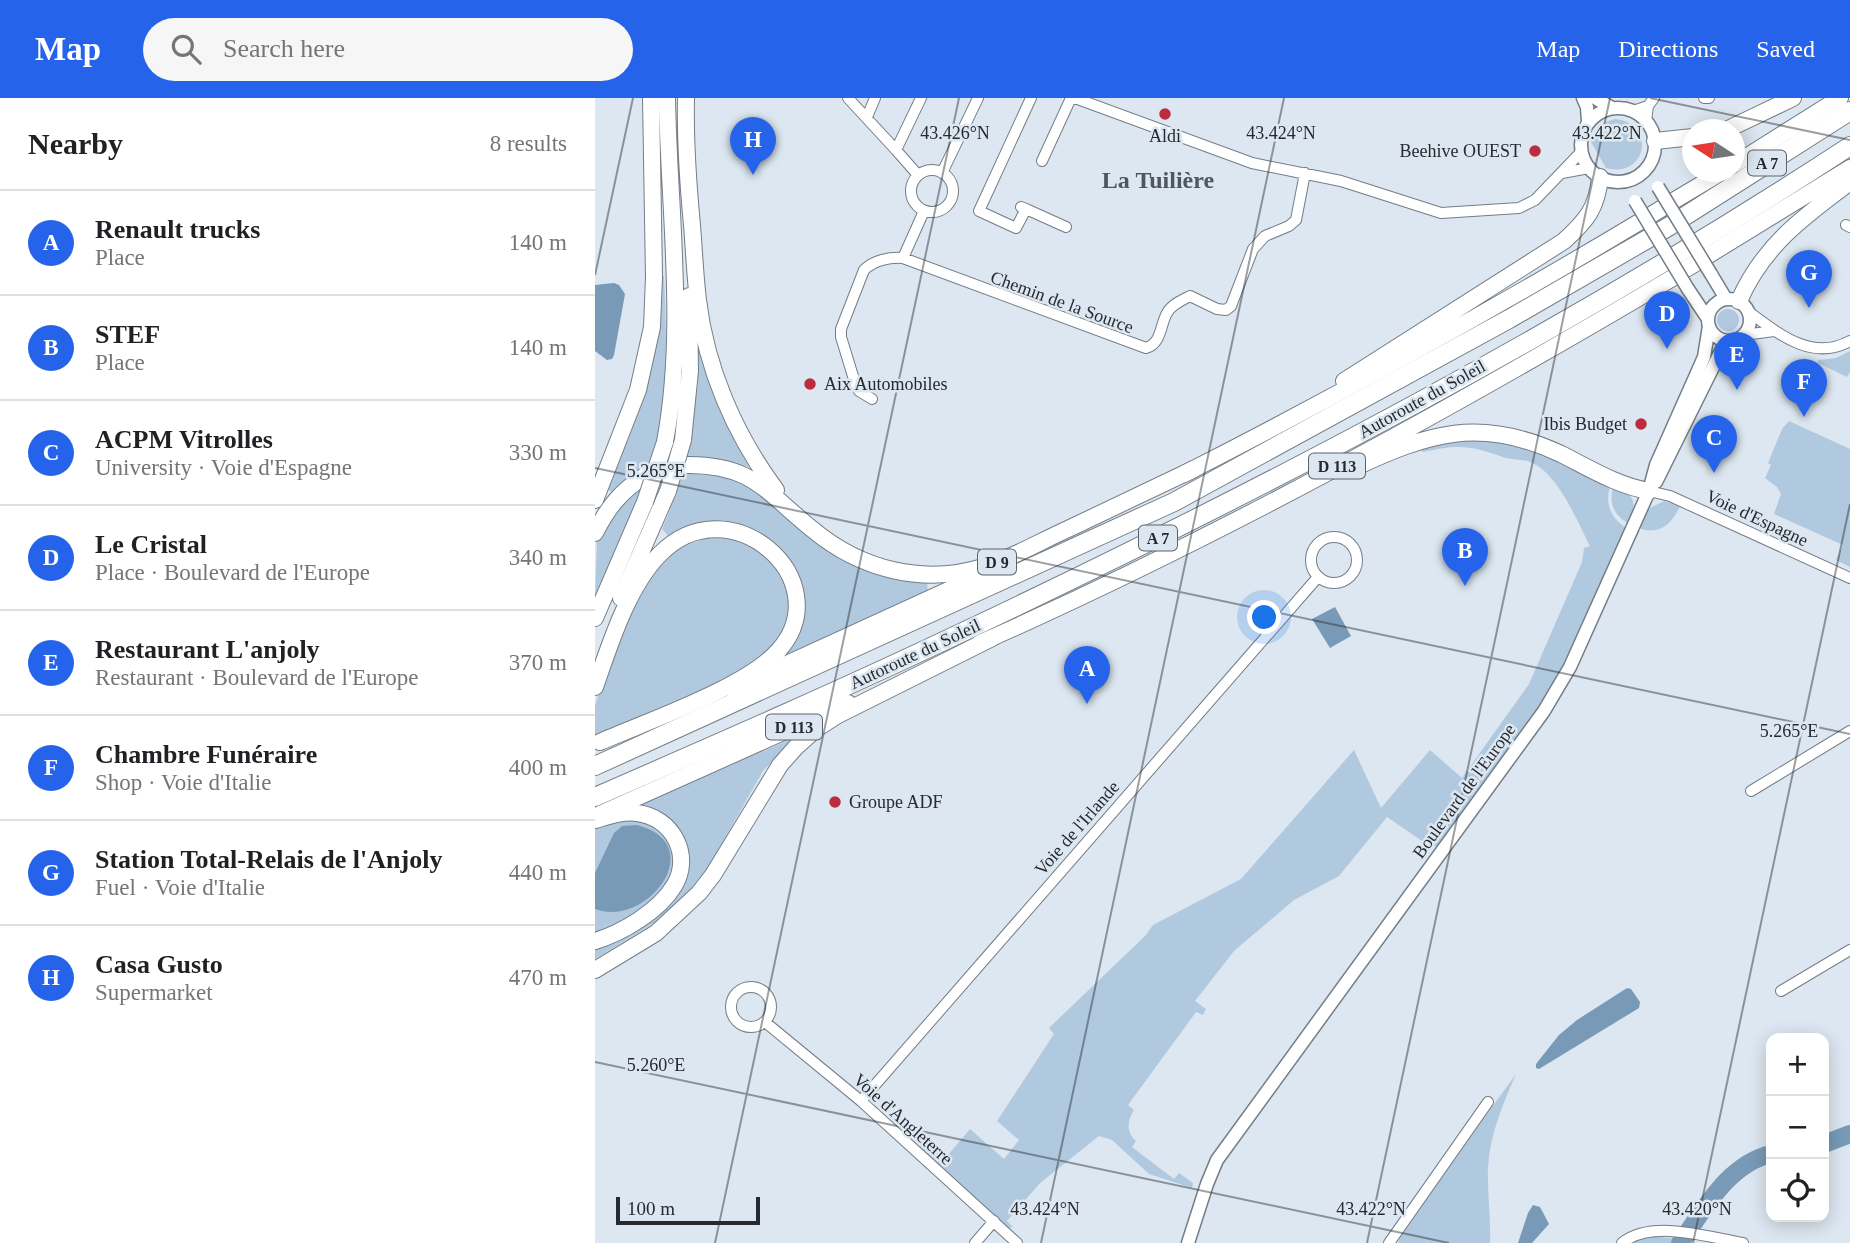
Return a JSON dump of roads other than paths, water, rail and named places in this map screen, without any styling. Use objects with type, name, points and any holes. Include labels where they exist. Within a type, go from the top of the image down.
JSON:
[{"type":"highway","name":"Autoroute du Soleil","points":[[595,766],[1174,502],[1509,319],[1668,227],[1850,111]]},
{"type":"highway","name":"Autoroute du Soleil","points":[[595,797],[950,638],[1184,526],[1436,393],[1700,240],[1850,146]]},
{"type":"main road","points":[[643,98],[653,247]]},
{"type":"main road","points":[[595,500],[638,390],[649,343],[653,310],[651,98]]},
{"type":"main road","points":[[595,618],[645,502],[666,442],[672,403],[675,359],[667,98]]},
{"type":"main road","points":[[595,662],[668,491],[683,440],[689,394],[690,345],[685,98]]},
{"type":"main road","points":[[1745,121],[1793,98]]},
{"type":"main road","points":[[1745,157],[1840,98]]},
{"type":"main road","points":[[1655,141],[1682,138]]},
{"type":"main road","name":"D 9","points":[[685,139],[698,300],[709,354],[730,411],[752,454],[797,516]]},
{"type":"main road","name":"D 113","points":[[595,818],[992,638],[1207,536],[1530,362],[1850,168]]},
{"type":"main road","points":[[1231,449],[1565,241],[1592,211],[1598,193],[1595,172]]},
{"type":"main road","points":[[598,743],[764,677],[993,570],[1193,469],[1501,304],[1706,182]]},
{"type":"main road","points":[[1738,304],[1757,265],[1772,248],[1798,220],[1850,182]]},
{"type":"main road","points":[[595,475],[628,401],[649,343]]},
{"type":"main road","points":[[1207,536],[1412,442],[1445,434],[1472,432],[1522,439],[1626,485],[1649,491]]},
{"type":"main road","name":"D 9","points":[[683,465],[717,467],[745,476],[762,485],[828,542],[868,563],[917,575],[946,575],[988,565],[1193,469]]},
{"type":"main road","points":[[595,533],[616,498],[646,475]]},
{"type":"main road","points":[[595,687],[620,621],[643,576],[662,552],[680,539],[705,530],[736,531],[757,539],[778,557],[793,586],[795,614],[790,633],[774,655],[749,675],[598,743]]},
{"type":"main road","points":[[595,970],[656,933],[699,892],[713,875],[781,765],[816,729],[857,705],[992,638]]},
{"type":"main road","points":[[595,818],[628,812],[651,817],[670,830],[678,842],[681,859],[675,886],[663,900],[646,915],[595,941]]},
{"type":"street","points":[[848,98],[918,176]]},
{"type":"street","points":[[867,117],[875,98]]},
{"type":"street","points":[[896,150],[921,98]]},
{"type":"street","points":[[942,173],[978,98]]},
{"type":"street","points":[[1031,98],[979,211],[1016,228],[1023,208],[1066,227]]},
{"type":"street","points":[[1042,161],[1073,98],[1252,163],[1341,181],[1441,213],[1519,208],[1535,200],[1582,151]]},
{"type":"street","points":[[1583,98],[1588,122],[1581,141],[1582,151],[1595,172],[1608,180],[1624,181],[1646,169],[1655,141],[1646,121],[1633,111],[1612,108],[1603,110],[1588,122]]},
{"type":"street","points":[[1595,98],[1612,108]]},
{"type":"street","points":[[1633,111],[1651,102]]},
{"type":"street","points":[[1646,121],[1651,102]]},
{"type":"street","points":[[1646,169],[1711,274],[1738,304],[1774,331],[1816,349],[1831,349],[1850,341]]},
{"type":"street","points":[[930,170],[942,173],[953,188],[951,200],[940,211],[924,211],[912,198],[913,182],[930,170]]},
{"type":"street","points":[[1562,173],[1595,172]]},
{"type":"street","name":"Chemin de la Source","points":[[903,258],[1146,348],[1152,346],[1158,338],[1167,312],[1190,296],[1217,309],[1226,310],[1231,306],[1253,249],[1259,242],[1296,220],[1305,173]]},
{"type":"street","points":[[1624,181],[1715,336],[1732,341],[1744,335],[1774,331]]},
{"type":"street","points":[[871,398],[856,386],[841,329],[864,270],[869,264],[903,258],[924,211]]},
{"type":"street","points":[[1708,323],[1713,305],[1738,304]]},
{"type":"street","points":[[1738,304],[1749,324],[1744,335]]},
{"type":"street","name":"Boulevard de l'Europe","points":[[1188,1243],[1217,1160],[1555,694],[1570,667],[1649,491],[1656,465],[1703,357],[1708,323]]},
{"type":"street","points":[[1649,491],[1663,471],[1726,341]]},
{"type":"street","name":"Voie d'Espagne","points":[[1649,491],[1670,496],[1850,578]]},
{"type":"street","points":[[1330,537],[1349,542],[1357,563],[1347,579],[1332,583],[1318,577],[1311,563],[1314,548],[1322,539],[1330,537]]},
{"type":"street","name":"Voie de l'Irlande","points":[[861,1101],[1318,577]]},
{"type":"street","points":[[1751,791],[1850,731]]},
{"type":"street","points":[[1781,991],[1850,950]]},
{"type":"street","points":[[748,987],[761,989],[771,1001],[770,1014],[765,1022],[751,1027],[736,1021],[731,1008],[734,995],[748,987]]},
{"type":"street","name":"Voie d'Angleterre","points":[[765,1022],[861,1101],[1017,1243]]},
{"type":"street","points":[[1389,1243],[1488,1102]]},
{"type":"street","points":[[975,1243],[994,1221]]},
{"type":"street","points":[[1622,1243],[1643,1232],[1679,1233],[1743,1243]]},
{"type":"waterway","points":[[1829,1142],[1850,1134]]},
{"type":"waterway","points":[[1680,1243],[1718,1190],[1742,1167],[1766,1156]]},
{"type":"place","name":"Aldi","points":[[1165,114]]},
{"type":"place","name":"Beehive OUEST","points":[[1535,151]]},
{"type":"place","name":"Casa Gusto","points":[[753,175]]},
{"type":"place","name":"Station Total-Relais de l'Anjoly","points":[[1809,308]]},
{"type":"place","name":"Le Cristal","points":[[1667,349]]},
{"type":"place","name":"Aix Automobiles","points":[[810,384]]},
{"type":"place","name":"Restaurant L'anjoly","points":[[1737,390]]},
{"type":"place","name":"Chambre Funéraire","points":[[1804,417]]},
{"type":"place","name":"Ibis Budget","points":[[1641,424]]},
{"type":"place","name":"ACPM Vitrolles","points":[[1714,473]]},
{"type":"place","name":"STEF","points":[[1465,586]]},
{"type":"place","name":"Renault trucks","points":[[1087,704]]},
{"type":"place","name":"Groupe ADF","points":[[835,802]]},
{"type":"district","name":"La Tuilière","points":[[1158,180]]}]
